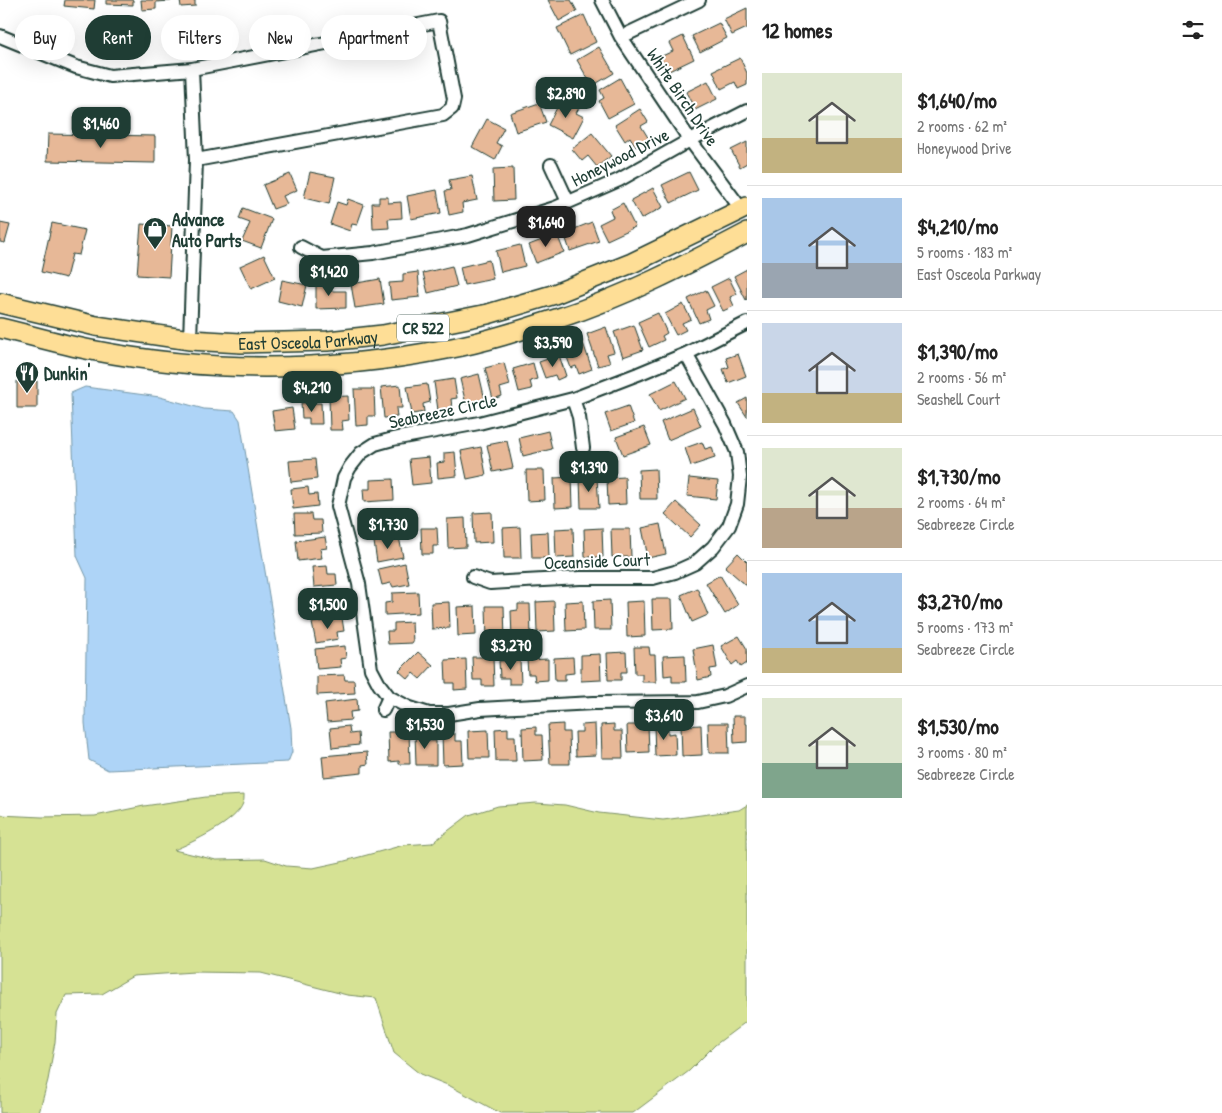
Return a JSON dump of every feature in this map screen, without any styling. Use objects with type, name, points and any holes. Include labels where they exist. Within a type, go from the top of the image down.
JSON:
[{"type":"main road","points":[[720,247],[738,224],[744,208]]},
{"type":"main road","name":"East Osceola Parkway","points":[[0,303],[96,326],[190,340],[241,343],[328,341],[383,335],[488,314],[552,296],[632,264],[744,208]]},
{"type":"main road","name":"East Osceola Parkway","points":[[0,328],[92,350],[189,364],[241,367],[328,365],[384,359],[447,349],[496,338],[561,318],[636,288],[747,233]]},
{"type":"street","name":"White Birch Drive","points":[[602,0],[621,37],[690,140],[744,208]]},
{"type":"street","points":[[621,37],[699,0]]},
{"type":"street","points":[[0,36],[76,67],[110,76],[192,69],[439,21],[454,99],[452,108],[443,115],[196,160]]},
{"type":"street","points":[[190,340],[196,160],[192,69]]},
{"type":"street","name":"Honeywood Drive","points":[[301,247],[322,258],[373,253],[468,235],[555,208],[619,180],[690,140],[747,111]]},
{"type":"street","points":[[550,165],[568,202]]},
{"type":"street","name":"Seabreeze Circle","points":[[747,323],[686,354],[573,398],[479,423],[375,444],[361,453],[350,467],[344,478],[338,506],[359,584],[371,669],[389,697],[410,708],[429,714],[449,714],[480,709],[594,702],[698,702],[725,696],[747,686]]},
{"type":"street","name":"Oceanside Court","points":[[473,576],[490,584],[580,578],[653,578],[675,572],[695,563],[713,547],[730,526],[737,504],[740,477],[737,452],[726,424],[686,354]]},
{"type":"street","points":[[573,398],[579,417],[582,448]]},
{"type":"street","points":[[383,710],[389,697]]},
{"type":"green space","points":[[244,795],[243,803],[232,817],[213,831],[174,850],[216,860],[265,859],[286,866],[313,868],[404,845],[432,843],[469,815],[498,806],[536,803],[565,805],[599,813],[663,820],[739,810],[747,805],[747,1021],[715,1045],[689,1071],[633,1113],[500,1113],[450,1086],[420,1074],[394,1053],[376,998],[347,995],[261,973],[194,972],[133,976],[102,994],[66,995],[57,1014],[55,1042],[48,1080],[39,1113],[0,1113],[0,815],[42,817],[95,816],[144,806],[206,797]]},
{"type":"water","points":[[85,387],[160,397],[204,409],[234,411],[240,420],[291,728],[292,752],[288,762],[108,770],[89,760],[85,723],[87,578],[77,556],[71,393]]},
{"type":"building","points":[[65,0],[95,0],[94,9],[64,6]]},
{"type":"building","points":[[106,0],[133,0],[133,5],[106,4]]},
{"type":"building","points":[[141,0],[171,1],[156,2],[156,9],[142,10]]},
{"type":"building","points":[[180,0],[195,0],[195,6],[181,7]]},
{"type":"building","points":[[548,0],[571,0],[577,11],[559,21]]},
{"type":"building","points":[[747,8],[747,28],[732,35],[724,19]]},
{"type":"building","points":[[584,15],[596,42],[570,55],[557,28]]},
{"type":"building","points":[[719,23],[727,38],[700,52],[692,36]]},
{"type":"building","points":[[683,36],[694,59],[667,72],[660,57],[673,51],[669,43]]},
{"type":"building","points":[[599,47],[614,73],[592,86],[577,60]]},
{"type":"building","points":[[740,58],[747,73],[747,85],[738,89],[735,82],[721,89],[713,71]]},
{"type":"building","points":[[620,78],[634,104],[608,118],[599,101],[604,98],[600,90]]},
{"type":"building","points":[[708,81],[717,99],[695,110],[686,92]]},
{"type":"building","points":[[562,98],[579,108],[576,113],[584,117],[573,138],[548,125]]},
{"type":"building","points":[[539,103],[546,122],[516,132],[510,113]]},
{"type":"building","points":[[640,109],[648,122],[641,126],[649,139],[636,147],[630,137],[625,141],[615,125]]},
{"type":"building","points":[[487,119],[504,128],[496,143],[502,146],[495,160],[472,147]]},
{"type":"building","points":[[592,133],[611,156],[597,167],[588,156],[582,161],[572,149]]},
{"type":"building","points":[[48,134],[155,136],[155,163],[47,161]]},
{"type":"building","points":[[747,142],[747,163],[740,167],[731,150]]},
{"type":"building","points":[[513,168],[514,200],[494,201],[493,169]]},
{"type":"building","points":[[310,172],[335,177],[329,204],[304,198]]},
{"type":"building","points":[[689,172],[698,190],[671,203],[662,185]]},
{"type":"building","points":[[290,174],[297,190],[283,196],[287,204],[273,209],[263,185]]},
{"type":"building","points":[[472,176],[477,200],[462,203],[463,212],[449,215],[445,191],[451,190],[449,180]]},
{"type":"building","points":[[653,188],[663,207],[641,219],[631,200]]},
{"type":"building","points":[[437,190],[441,213],[411,219],[407,196]]},
{"type":"building","points":[[379,197],[388,197],[388,203],[401,202],[402,218],[388,219],[389,228],[373,229],[372,203],[379,203]]},
{"type":"building","points":[[348,199],[364,205],[357,225],[352,224],[350,231],[330,224],[337,202],[346,205]]},
{"type":"building","points":[[623,203],[635,227],[607,240],[599,224],[613,217],[610,210]]},
{"type":"building","points":[[243,208],[272,219],[261,248],[242,241],[250,223],[239,219]]},
{"type":"building","points":[[592,222],[599,241],[570,251],[564,233]]},
{"type":"building","points":[[0,223],[10,225],[5,243],[0,242]]},
{"type":"building","points":[[52,223],[85,230],[79,255],[72,254],[66,278],[41,272]]},
{"type":"building","name":"Advance Auto Parts","points":[[141,224],[172,226],[169,277],[137,275]]},
{"type":"building","points":[[557,234],[564,252],[536,263],[529,245]]},
{"type":"building","points":[[520,245],[525,266],[501,272],[496,251]]},
{"type":"building","points":[[264,255],[275,278],[251,289],[240,266]]},
{"type":"building","points":[[489,260],[493,279],[464,285],[460,267]]},
{"type":"building","points":[[452,266],[457,286],[428,293],[423,273]]},
{"type":"building","points":[[747,269],[747,299],[746,300],[734,276]]},
{"type":"building","points":[[418,272],[420,297],[391,300],[389,283],[403,282],[403,274]]},
{"type":"building","points":[[729,278],[737,294],[730,297],[734,306],[723,311],[711,287]]},
{"type":"building","points":[[380,279],[384,304],[355,308],[351,284]]},
{"type":"building","points":[[282,280],[307,285],[302,307],[278,301]]},
{"type":"building","points":[[316,283],[331,283],[331,291],[346,291],[346,308],[316,309]]},
{"type":"building","points":[[706,290],[714,306],[706,310],[709,319],[699,323],[688,299]]},
{"type":"building","points":[[683,304],[691,319],[682,323],[686,330],[676,335],[665,314]]},
{"type":"building","points":[[658,313],[667,333],[662,336],[664,340],[649,347],[638,322]]},
{"type":"building","points":[[634,325],[643,350],[623,357],[614,332]]},
{"type":"building","points":[[606,327],[614,352],[607,354],[610,363],[598,366],[587,334]]},
{"type":"building","points":[[581,337],[592,369],[579,374],[576,366],[571,368],[562,344]]},
{"type":"building","points":[[738,354],[746,376],[728,383],[723,369],[729,367],[726,358]]},
{"type":"building","points":[[559,355],[566,376],[557,380],[555,375],[545,378],[539,362]]},
{"type":"building","points":[[504,363],[510,385],[500,388],[502,396],[493,399],[485,368]]},
{"type":"building","points":[[533,363],[537,379],[530,381],[532,389],[519,392],[513,369]]},
{"type":"building","points":[[479,374],[485,400],[466,404],[460,379]]},
{"type":"building","points":[[454,379],[457,398],[451,399],[452,408],[438,410],[434,382]]},
{"type":"building","name":"Dunkin'","points":[[17,381],[37,381],[37,408],[17,408]]},
{"type":"building","points":[[676,381],[685,398],[659,411],[650,394]]},
{"type":"building","points":[[427,384],[430,402],[423,404],[424,412],[412,414],[407,387]]},
{"type":"building","points":[[400,385],[402,408],[396,408],[397,417],[384,418],[381,387]]},
{"type":"building","points":[[354,389],[374,389],[375,416],[368,416],[368,425],[356,426]]},
{"type":"building","points":[[348,396],[349,420],[342,421],[343,430],[330,430],[329,397]]},
{"type":"building","points":[[747,398],[747,417],[738,403]]},
{"type":"building","points":[[301,403],[321,403],[322,424],[309,424],[309,418],[302,418]]},
{"type":"building","points":[[628,406],[634,423],[611,431],[605,414]]},
{"type":"building","points":[[292,408],[295,429],[275,431],[272,411]]},
{"type":"building","points":[[693,408],[701,426],[668,440],[661,422]]},
{"type":"building","points":[[644,427],[651,445],[623,455],[616,437]]},
{"type":"building","points":[[548,431],[552,449],[523,456],[519,438]]},
{"type":"building","points":[[507,441],[513,468],[493,472],[487,445]]},
{"type":"building","points":[[702,442],[705,449],[712,447],[715,458],[691,466],[685,448]]},
{"type":"building","points":[[481,447],[486,475],[467,479],[461,451]]},
{"type":"building","points":[[455,452],[457,476],[438,478],[437,463],[444,462],[444,453]]},
{"type":"building","points":[[429,457],[431,483],[412,485],[409,459]]},
{"type":"building","points":[[315,459],[317,479],[291,482],[289,461]]},
{"type":"building","points":[[656,469],[657,499],[640,499],[639,470]]},
{"type":"building","points":[[526,470],[544,470],[545,500],[527,501]]},
{"type":"building","points":[[572,477],[573,507],[555,508],[554,478]]},
{"type":"building","points":[[625,477],[626,504],[608,505],[607,478]]},
{"type":"building","points":[[597,478],[599,508],[581,508],[580,479]]},
{"type":"building","points":[[689,478],[718,481],[716,499],[687,496]]},
{"type":"building","points":[[393,479],[394,500],[364,502],[363,489],[370,489],[370,480]]},
{"type":"building","points":[[308,487],[309,495],[317,494],[318,506],[293,509],[291,489]]},
{"type":"building","points":[[676,502],[701,525],[690,537],[665,514]]},
{"type":"building","points":[[392,508],[396,528],[378,532],[376,524],[368,526],[365,514]]},
{"type":"building","points":[[492,512],[493,542],[474,543],[473,513]]},
{"type":"building","points":[[294,514],[311,514],[312,520],[321,520],[322,533],[295,534]]},
{"type":"building","points":[[465,518],[466,547],[448,548],[447,519]]},
{"type":"building","points":[[660,524],[666,554],[648,558],[642,528]]},
{"type":"building","points":[[520,527],[521,558],[504,558],[503,528]]},
{"type":"building","points":[[421,528],[437,528],[438,546],[433,546],[433,554],[422,554]]},
{"type":"building","points":[[573,528],[574,557],[556,558],[555,529]]},
{"type":"building","points":[[602,528],[603,557],[585,557],[584,529]]},
{"type":"building","points":[[611,529],[630,529],[631,557],[612,557]]},
{"type":"building","points":[[548,532],[549,558],[532,558],[531,533]]},
{"type":"building","points":[[325,537],[327,548],[320,549],[322,558],[298,561],[296,541]]},
{"type":"building","points":[[399,537],[403,557],[377,562],[374,542]]},
{"type":"building","points":[[738,553],[747,562],[747,586],[725,567]]},
{"type":"building","points":[[405,563],[409,584],[393,587],[391,583],[382,585],[378,569]]},
{"type":"building","points":[[327,566],[328,574],[336,574],[337,585],[314,587],[312,567]]},
{"type":"building","points":[[720,575],[738,605],[725,614],[706,583]]},
{"type":"building","points":[[697,588],[708,615],[692,622],[681,595]]},
{"type":"building","points":[[330,592],[332,600],[339,598],[341,611],[305,616],[302,597]]},
{"type":"building","points":[[418,592],[419,613],[385,615],[385,603],[392,602],[392,593]]},
{"type":"building","points":[[652,599],[672,599],[673,629],[653,630]]},
{"type":"building","points":[[610,600],[611,630],[594,630],[593,601]]},
{"type":"building","points":[[554,601],[555,631],[537,632],[536,602]]},
{"type":"building","points":[[583,601],[584,630],[566,631],[565,602]]},
{"type":"building","points":[[644,601],[645,636],[627,637],[626,602]]},
{"type":"building","points":[[449,602],[450,628],[432,629],[431,603]]},
{"type":"building","points":[[518,604],[530,604],[531,637],[512,638],[511,611],[518,610]]},
{"type":"building","points":[[475,606],[476,635],[458,636],[457,607]]},
{"type":"building","points":[[486,606],[504,606],[505,640],[487,641]]},
{"type":"building","points":[[342,618],[344,631],[337,632],[338,639],[316,643],[312,623]]},
{"type":"building","points":[[412,622],[413,643],[388,644],[387,631],[394,631],[394,623]]},
{"type":"building","points":[[739,636],[747,649],[747,663],[741,667],[737,661],[732,665],[721,646]]},
{"type":"building","points":[[713,645],[717,668],[710,669],[711,677],[698,680],[693,649]]},
{"type":"building","points":[[345,646],[346,658],[340,659],[341,667],[317,669],[315,649]]},
{"type":"building","points":[[634,647],[649,647],[650,655],[655,655],[656,682],[642,682],[642,674],[635,674]]},
{"type":"building","points":[[418,652],[433,665],[420,679],[413,673],[408,679],[399,671]]},
{"type":"building","points":[[626,652],[627,672],[621,672],[621,680],[608,680],[607,653]]},
{"type":"building","points":[[600,654],[601,680],[581,681],[581,655]]},
{"type":"building","points":[[685,655],[686,682],[672,682],[672,675],[664,676],[663,656]]},
{"type":"building","points":[[472,657],[493,657],[494,686],[482,686],[482,680],[473,680]]},
{"type":"building","points":[[573,657],[574,673],[565,674],[565,681],[555,681],[554,658]]},
{"type":"building","points":[[466,659],[467,689],[454,690],[454,683],[446,683],[445,660]]},
{"type":"building","points":[[548,659],[548,680],[535,681],[534,674],[528,674],[527,660]]},
{"type":"building","points":[[520,660],[521,684],[509,684],[509,678],[500,678],[499,661]]},
{"type":"building","points":[[344,675],[345,680],[354,680],[355,693],[317,695],[317,676]]},
{"type":"building","points":[[357,699],[358,711],[350,712],[351,720],[327,722],[325,703]]},
{"type":"building","points":[[733,716],[745,716],[747,742],[734,743]]},
{"type":"building","points":[[708,723],[728,723],[729,753],[709,753]]},
{"type":"building","points":[[563,724],[563,732],[569,732],[570,764],[550,764],[548,725]]},
{"type":"building","points":[[595,724],[596,755],[576,756],[575,732],[582,732],[582,725]]},
{"type":"building","points":[[614,724],[614,731],[622,731],[623,758],[602,758],[601,725]]},
{"type":"building","points":[[627,725],[648,725],[649,752],[628,753]]},
{"type":"building","points":[[654,725],[668,725],[668,734],[675,733],[676,755],[655,756]]},
{"type":"building","points":[[701,725],[702,755],[682,756],[681,726]]},
{"type":"building","points":[[349,726],[350,734],[358,733],[359,745],[332,748],[330,728]]},
{"type":"building","points":[[536,727],[536,735],[542,735],[543,760],[523,761],[522,728]]},
{"type":"building","points":[[508,728],[508,736],[515,736],[516,761],[496,761],[495,729]]},
{"type":"building","points":[[488,730],[489,758],[469,758],[468,731]]},
{"type":"building","points":[[388,732],[409,732],[410,764],[399,764],[399,761],[389,762]]},
{"type":"building","points":[[415,733],[429,733],[429,741],[436,741],[436,765],[416,765]]},
{"type":"building","points":[[442,734],[455,734],[455,741],[462,741],[463,764],[443,765]]},
{"type":"building","points":[[367,752],[368,764],[362,765],[362,773],[324,777],[322,756]]},
{"type":"place","name":"Advance Auto Parts","points":[[155,250]]},
{"type":"place","name":"Dunkin'","points":[[27,394]]}]
